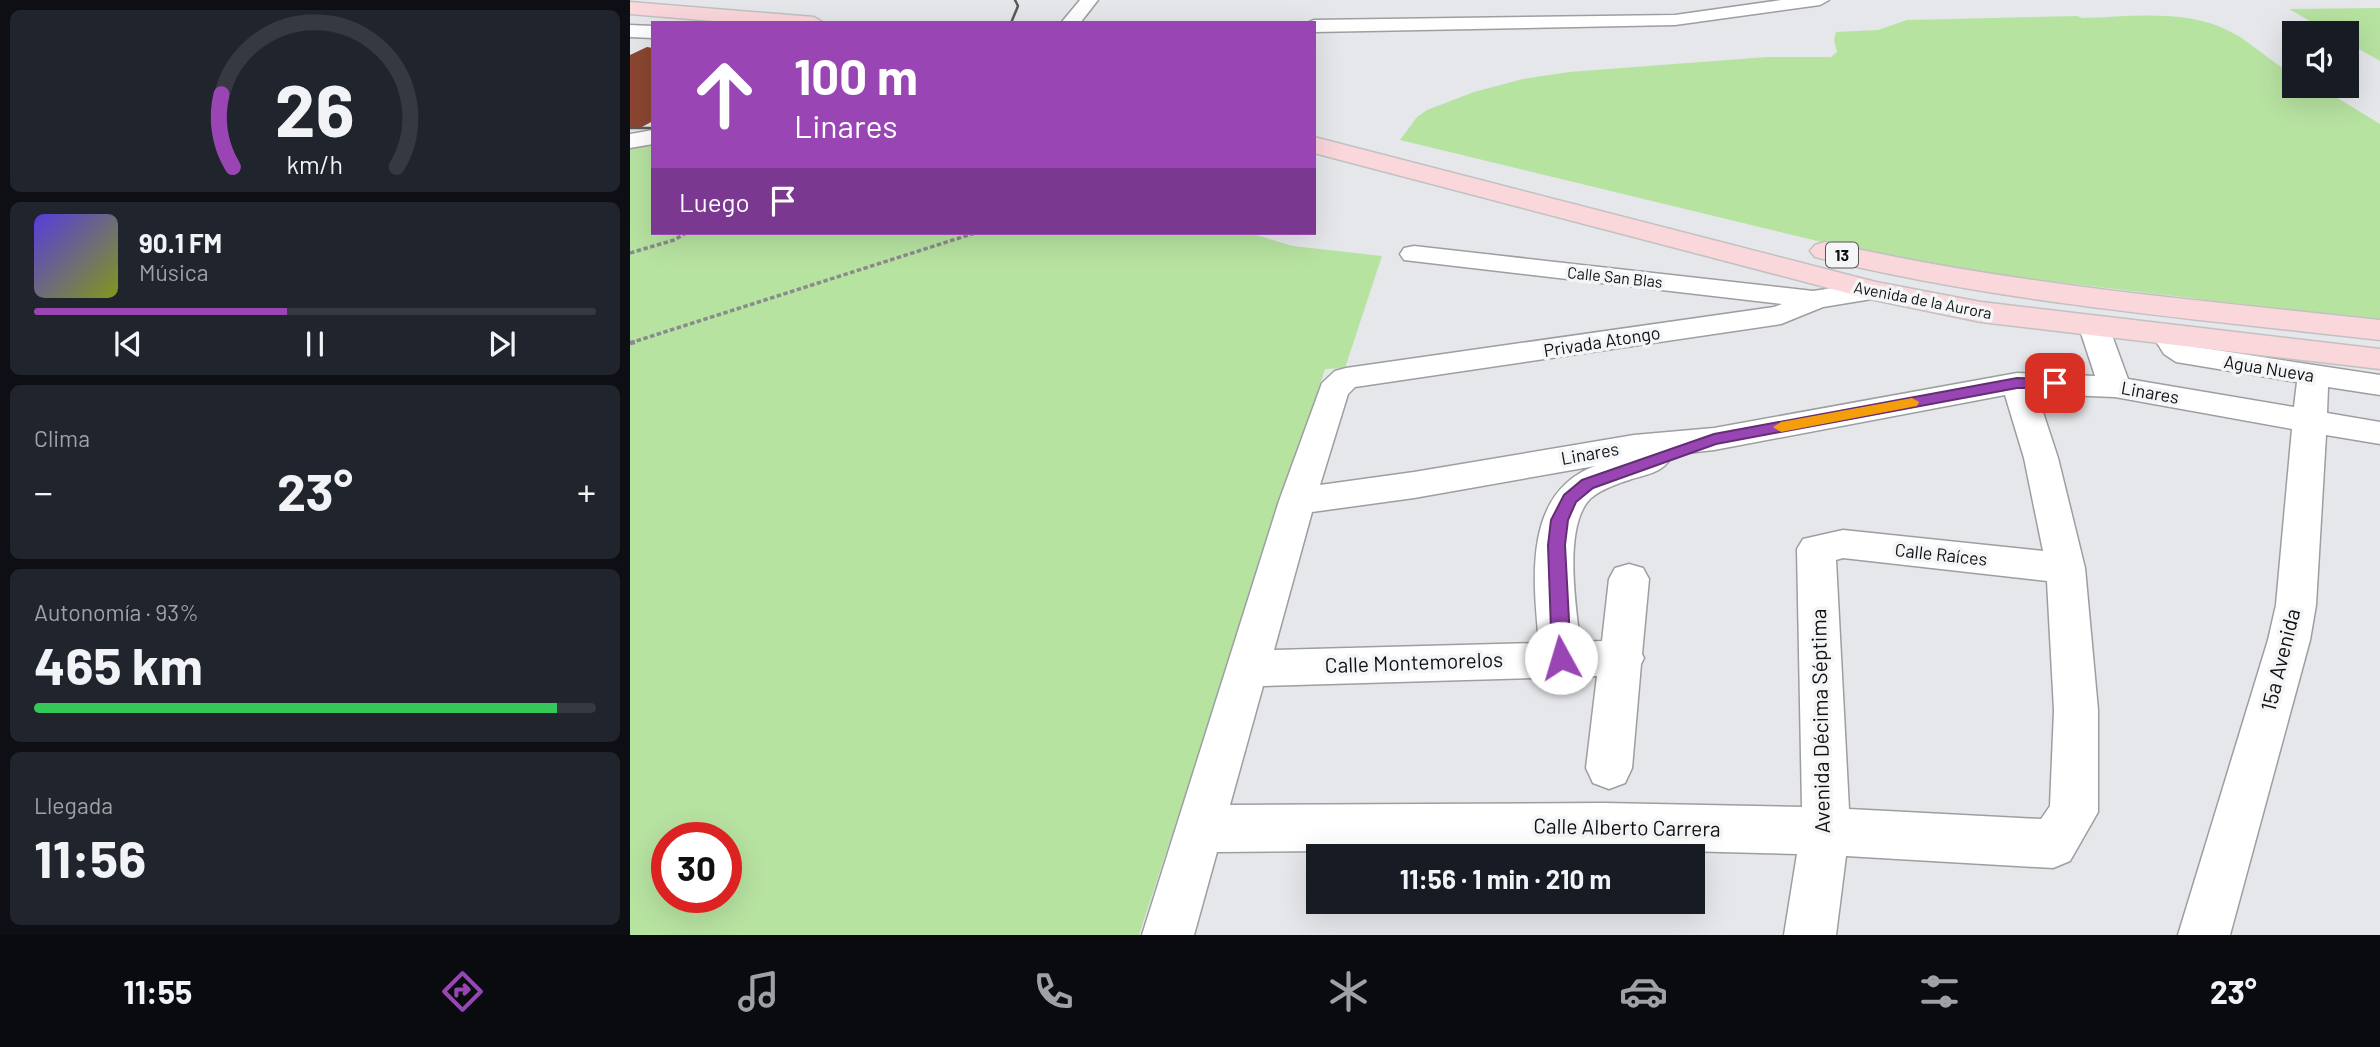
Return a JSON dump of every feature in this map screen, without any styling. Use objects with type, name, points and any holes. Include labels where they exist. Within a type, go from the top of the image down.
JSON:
[{"type":"main road","points":[[630,8],[789,21]]},
{"type":"main road","points":[[630,20],[651,22]]},
{"type":"main road","name":"Avenida de la Aurora","points":[[1316,124],[1890,268],[1996,286],[2380,330]]},
{"type":"main road","name":"Avenida de la Aurora","points":[[1316,146],[1874,291],[1970,311],[2380,358]]},
{"type":"main road","points":[[2250,315],[2277,329],[2279,340],[2267,346]]},
{"type":"main road","points":[[2380,330],[2363,335],[2360,341],[2363,347],[2380,358]]},
{"type":"street","points":[[1072,21],[1089,0]]},
{"type":"street","points":[[1639,20],[1647,0]]},
{"type":"street","points":[[1316,26],[1701,18],[1820,0]]},
{"type":"street","points":[[630,31],[651,32]]},
{"type":"street","points":[[630,141],[651,137]]},
{"type":"street","name":"Calle San Blas","points":[[1414,254],[1815,299]]},
{"type":"street","name":"Privada Atongo","points":[[1297,501],[1333,390],[1346,377],[1525,354],[1781,315],[1815,299],[1874,291]]},
{"type":"street","points":[[2094,327],[2115,387]]},
{"type":"street","name":"Agua Nueva","points":[[2167,335],[2175,347],[2187,355],[2380,385]]},
{"type":"street","name":"15a Avenida","points":[[2204,935],[2289,640],[2296,605],[2312,376]]},
{"type":"street","points":[[2017,383],[2042,458],[2066,568]]},
{"type":"street","name":"Linares","points":[[1297,501],[1414,485],[1634,447],[1714,439],[2017,383],[2115,387],[2380,433]]},
{"type":"street","points":[[1561,658],[1556,545],[1560,520],[1569,499],[1587,484],[1714,439]]},
{"type":"street","points":[[1168,935],[1297,501]]},
{"type":"street","name":"Calle Raíces","points":[[1816,548],[1843,544],[2066,568]]},
{"type":"street","name":"Avenida Décima Séptima","points":[[1810,935],[1825,831],[1826,789],[1816,548]]},
{"type":"street","name":"Calle Alberto Carrera","points":[[1199,830],[1604,826],[1825,831],[2053,844],[2074,812],[2076,710],[2066,568]]},
{"type":"street","points":[[1609,768],[1623,658],[1629,579]]},
{"type":"street","name":"Calle Montemorelos","points":[[1248,669],[1623,658]]},
{"type":"path","points":[[630,253],[683,235]]},
{"type":"path","points":[[630,343],[969,235]]},
{"type":"green space","points":[[2380,8],[2380,61],[2359,49],[2359,21],[2310,21],[2289,9]]},
{"type":"green space","points":[[2158,16],[2196,20],[2231,32],[2282,66],[2282,98],[2338,98],[2380,124],[2380,321],[1975,272],[1871,254],[1400,140],[1417,117],[1427,110],[1474,92],[1523,79],[1569,72],[1767,57],[1831,57],[1837,52],[1834,40],[1836,32],[1878,30],[1907,20]]},
{"type":"green space","points":[[651,140],[651,235],[1256,235],[1293,246],[1382,256],[1345,368],[1325,369],[1139,935],[630,935],[630,143]]},
{"type":"building","points":[[651,48],[651,122],[640,128],[630,127],[630,55]]},
{"type":"railway","points":[[1012,21],[1018,6],[1015,0]]},
{"type":"railway","points":[[630,128],[651,128]]},
{"type":"slow traffic","points":[[1781,427],[1912,402]]},
{"type":"route","points":[[1561,658],[1556,545],[1560,520],[1569,499],[1587,484],[1714,439],[2017,383],[2055,383]]}]
